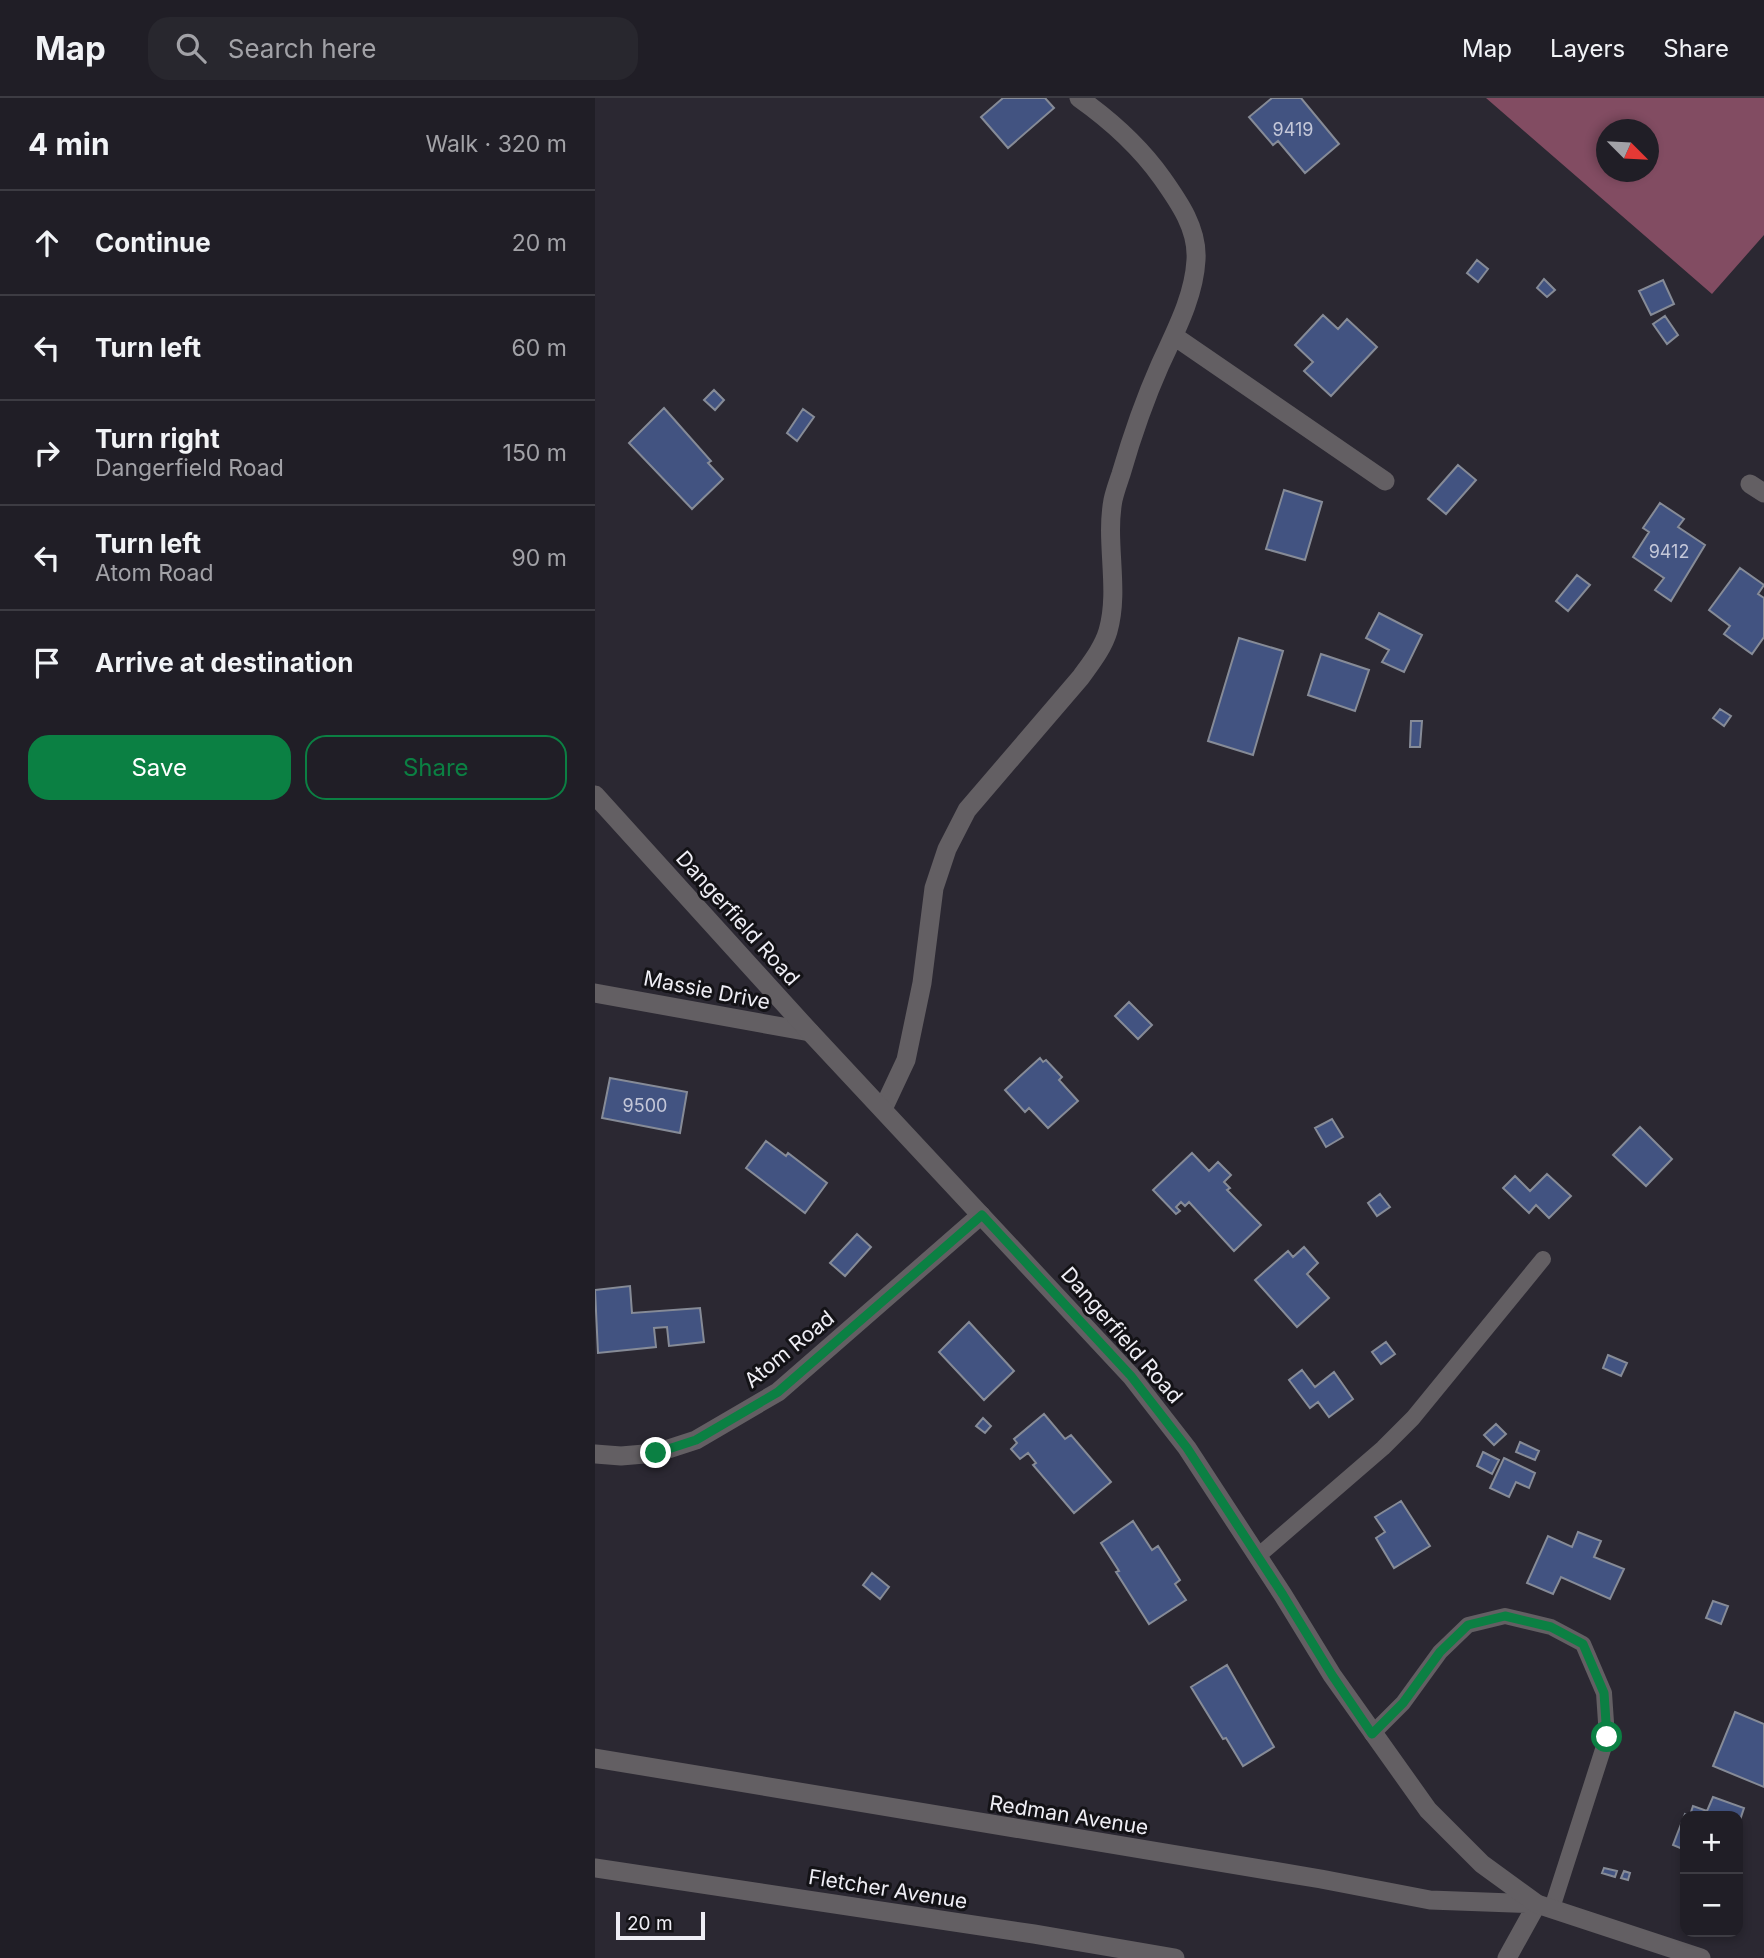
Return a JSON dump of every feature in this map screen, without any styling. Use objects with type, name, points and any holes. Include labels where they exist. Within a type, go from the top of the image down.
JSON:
[{"type":"street","points":[[883,1109],[906,1060],[922,983],[934,888],[947,849],[967,810],[1081,677],[1098,653],[1107,633],[1112,610],[1113,498],[1143,404],[1185,308],[1196,260],[1189,223],[1177,199],[1152,164],[1123,134],[1079,98]]},
{"type":"street","points":[[1174,335],[1385,481]]},
{"type":"street","name":"Dangerfield Road","points":[[595,795],[810,1032],[1131,1376],[1187,1448],[1332,1675],[1428,1810],[1482,1864],[1545,1906],[1701,1958]]},
{"type":"street","name":"Massie Drive","points":[[595,993],[810,1032]]},
{"type":"street","name":"Atom Road","points":[[595,1454],[621,1457],[656,1453],[696,1440],[778,1392],[982,1215]]},
{"type":"street","name":"Redman Avenue","points":[[595,1758],[1321,1879],[1430,1900],[1545,1906]]},
{"type":"street","name":"Fletcher Avenue","points":[[595,1868],[1175,1958]]},
{"type":"street","points":[[1507,1958],[1545,1906]]},
{"type":"lane","points":[[1258,1556],[1383,1448],[1413,1418],[1543,1259]]},
{"type":"lane","points":[[1372,1734],[1403,1703],[1440,1652],[1468,1625],[1505,1616],[1551,1627],[1583,1644],[1604,1693],[1607,1737],[1545,1906]]},
{"type":"shaded area","points":[[1486,98],[1764,98],[1764,235],[1712,294]]},
{"type":"building","points":[[1003,98],[1045,98],[1054,108],[1008,148],[981,117]]},
{"type":"building","points":[[1272,98],[1301,98],[1339,144],[1305,173],[1278,141],[1273,145],[1249,117]]},
{"type":"building","points":[[1477,260],[1488,269],[1478,282],[1467,273]]},
{"type":"building","points":[[1544,279],[1555,290],[1547,297],[1537,288]]},
{"type":"building","points":[[1663,280],[1674,304],[1651,315],[1639,291]]},
{"type":"building","points":[[1323,315],[1338,329],[1347,319],[1377,347],[1331,396],[1304,371],[1313,362],[1295,345]]},
{"type":"building","points":[[1665,316],[1678,335],[1667,344],[1653,324]]},
{"type":"building","points":[[714,390],[724,400],[715,410],[704,400]]},
{"type":"building","points":[[664,408],[711,461],[708,463],[723,479],[692,509],[629,443]]},
{"type":"building","points":[[803,409],[814,417],[797,441],[787,433]]},
{"type":"building","points":[[1458,465],[1476,480],[1446,514],[1428,499]]},
{"type":"building","points":[[1284,490],[1322,502],[1305,560],[1266,549]]},
{"type":"building","points":[[1660,503],[1684,519],[1678,527],[1705,545],[1671,601],[1655,590],[1664,578],[1633,557],[1649,532],[1643,528]]},
{"type":"building","points":[[1740,568],[1764,585],[1758,594],[1764,598],[1764,637],[1752,654],[1724,634],[1730,626],[1709,610]]},
{"type":"building","points":[[1577,575],[1590,585],[1568,611],[1556,601]]},
{"type":"building","points":[[1379,613],[1422,635],[1404,672],[1382,662],[1389,650],[1366,638]]},
{"type":"building","points":[[1239,638],[1283,651],[1253,755],[1208,741]]},
{"type":"building","points":[[1321,654],[1369,670],[1355,711],[1308,695]]},
{"type":"building","points":[[1720,709],[1731,716],[1724,726],[1713,718]]},
{"type":"building","points":[[1411,721],[1422,721],[1420,747],[1410,747]]},
{"type":"building","points":[[1129,1002],[1152,1025],[1138,1039],[1115,1016]]},
{"type":"building","points":[[1040,1058],[1043,1062],[1046,1060],[1062,1077],[1059,1080],[1078,1101],[1048,1128],[1029,1108],[1025,1112],[1005,1090]]},
{"type":"building","points":[[610,1078],[687,1092],[680,1133],[602,1118]]},
{"type":"building","points":[[1332,1119],[1343,1137],[1326,1147],[1315,1128]]},
{"type":"building","points":[[1640,1127],[1672,1159],[1646,1186],[1613,1155]]},
{"type":"building","points":[[766,1141],[786,1156],[788,1153],[827,1183],[805,1213],[746,1168]]},
{"type":"building","points":[[1192,1153],[1209,1171],[1218,1162],[1231,1175],[1224,1182],[1230,1188],[1227,1190],[1261,1225],[1234,1251],[1189,1202],[1185,1206],[1181,1202],[1176,1207],[1180,1211],[1176,1214],[1153,1190]]},
{"type":"building","points":[[1547,1174],[1571,1196],[1549,1218],[1536,1205],[1529,1213],[1503,1188],[1515,1176],[1530,1191]]},
{"type":"building","points":[[1380,1194],[1390,1207],[1377,1216],[1368,1203]]},
{"type":"building","points":[[857,1234],[871,1247],[845,1276],[830,1263]]},
{"type":"building","points":[[1304,1247],[1318,1263],[1307,1274],[1329,1298],[1297,1327],[1255,1280],[1288,1251],[1293,1257]]},
{"type":"building","points":[[630,1286],[632,1313],[700,1308],[704,1342],[669,1346],[667,1327],[654,1328],[656,1347],[598,1353],[595,1290]]},
{"type":"building","points":[[969,1322],[1014,1371],[984,1400],[939,1352]]},
{"type":"building","points":[[1386,1342],[1395,1354],[1381,1364],[1372,1352]]},
{"type":"building","points":[[1608,1355],[1627,1363],[1621,1376],[1603,1368]]},
{"type":"building","points":[[1302,1370],[1315,1387],[1334,1372],[1353,1399],[1329,1417],[1318,1402],[1310,1408],[1289,1380]]},
{"type":"building","points":[[1044,1414],[1065,1439],[1071,1435],[1111,1482],[1074,1513],[1033,1465],[1036,1463],[1028,1453],[1020,1459],[1011,1449],[1017,1443],[1014,1439]]},
{"type":"building","points":[[983,1418],[991,1426],[985,1433],[976,1426]]},
{"type":"building","points":[[1496,1424],[1506,1434],[1494,1445],[1484,1435]]},
{"type":"building","points":[[1520,1442],[1539,1451],[1535,1460],[1516,1452]]},
{"type":"building","points":[[1483,1452],[1499,1460],[1492,1474],[1477,1466]]},
{"type":"building","points":[[1504,1458],[1535,1473],[1529,1488],[1516,1482],[1509,1497],[1490,1488]]},
{"type":"building","points":[[1401,1501],[1430,1546],[1394,1568],[1376,1538],[1385,1532],[1375,1517]]},
{"type":"building","points":[[1133,1521],[1152,1550],[1158,1546],[1180,1580],[1175,1584],[1186,1600],[1149,1624],[1101,1543]]},
{"type":"building","points":[[1578,1532],[1601,1541],[1594,1557],[1624,1569],[1610,1599],[1561,1577],[1553,1594],[1527,1583],[1548,1536],[1572,1547]]},
{"type":"building","points":[[872,1573],[889,1587],[880,1599],[863,1585]]},
{"type":"building","points":[[1713,1601],[1728,1606],[1721,1624],[1706,1618]]},
{"type":"building","points":[[1227,1665],[1274,1747],[1243,1766],[1191,1687]]},
{"type":"building","points":[[1735,1712],[1764,1724],[1764,1787],[1713,1766]]},
{"type":"building","points":[[1713,1797],[1744,1808],[1743,1811],[1707,1811]]},
{"type":"building","points":[[1693,1806],[1707,1811],[1691,1811]]},
{"type":"building","points":[[1680,1827],[1680,1848],[1673,1845]]},
{"type":"building","points":[[1604,1868],[1617,1871],[1615,1877],[1602,1873]]},
{"type":"building","points":[[1624,1871],[1630,1873],[1628,1880],[1621,1878]]},
{"type":"route","points":[[656,1453],[696,1440],[778,1392],[982,1215],[1131,1376],[1167,1421],[1372,1734],[1403,1703],[1440,1652],[1468,1625],[1505,1616],[1551,1627],[1583,1644],[1604,1693],[1607,1737]]}]
